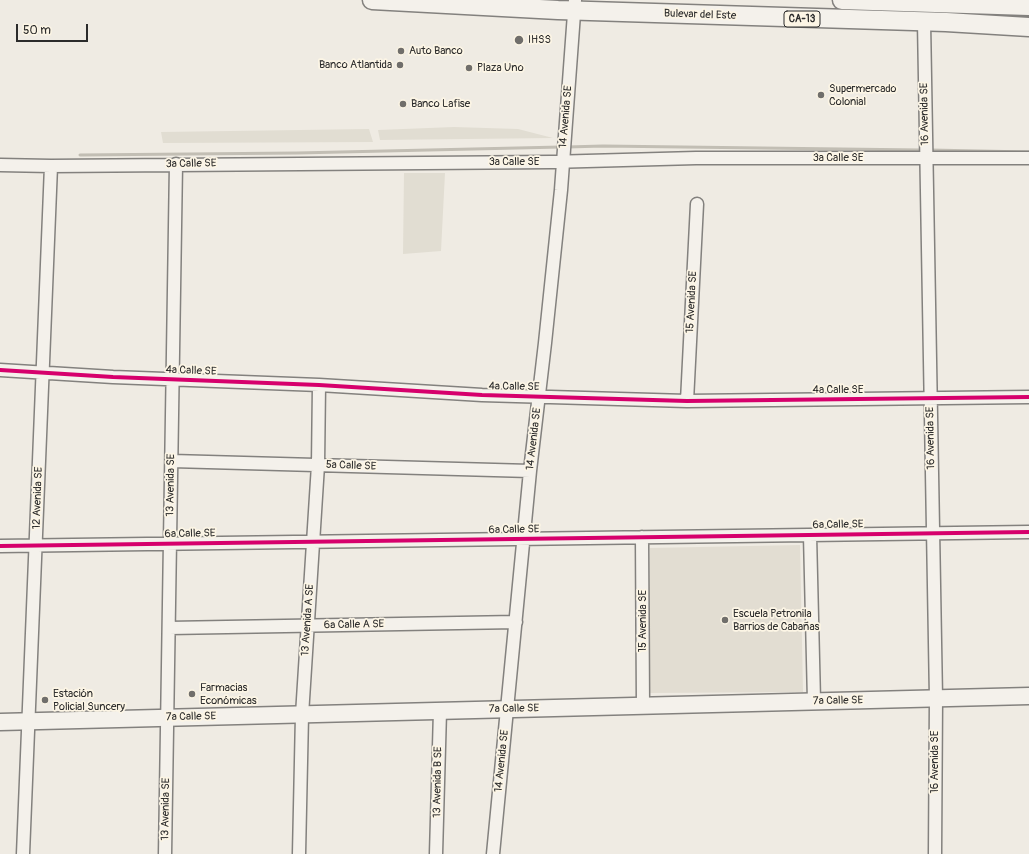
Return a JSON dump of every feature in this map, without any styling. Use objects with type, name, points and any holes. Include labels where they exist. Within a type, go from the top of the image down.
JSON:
[{"type":"highway","name":"Bulevar del Este","points":[[372,0],[575,5],[755,17],[1029,27]]},
{"type":"highway","points":[[842,0],[1029,6]]},
{"type":"main road","name":"7a Calle SE","points":[[0,722],[1029,696]]},
{"type":"street","name":"14 Avenida SE","points":[[493,854],[530,471],[561,190],[575,5]]},
{"type":"street","name":"16 Avenida SE","points":[[924,22],[936,698],[935,854]]},
{"type":"street","name":"3a Calle SE","points":[[0,165],[51,166],[562,161],[696,158],[1029,158]]},
{"type":"street","name":"13 Avenida SE","points":[[165,854],[176,164]]},
{"type":"street","name":"12 Avenida SE","points":[[23,854],[51,166]]},
{"type":"street","name":"15 Avenida SE","points":[[687,401],[697,204]]},
{"type":"street","name":"4a Calle SE","points":[[0,370],[319,385],[454,394],[687,401],[1029,397]]},
{"type":"street","name":"13 Avenida A SE","points":[[299,854],[302,714],[318,465],[319,385]]},
{"type":"street","name":"5a Calle SE","points":[[172,461],[530,471]]},
{"type":"street","name":"6a Calle SE","points":[[0,546],[1029,532]]},
{"type":"street","points":[[810,535],[814,702]]},
{"type":"street","name":"15 Avenida SE","points":[[642,537],[643,706]]},
{"type":"street","name":"6a Calle A SE","points":[[169,628],[516,622]]},
{"type":"street","name":"13 Avenida B SE","points":[[436,854],[440,711]]},
{"type":"shaded area","points":[[454,127],[518,129],[553,138],[380,140],[378,130]]},
{"type":"shaded area","points":[[369,129],[373,142],[163,143],[161,132]]},
{"type":"shaded area","points":[[404,173],[445,173],[441,251],[403,254]]},
{"type":"shaded area","name":"Escuela Petronila Barrios de Cabañas","points":[[800,545],[803,692],[649,693],[650,548]]},
{"type":"waterway","points":[[567,147],[603,146],[921,150]]},
{"type":"waterway","points":[[80,155],[297,153],[561,147]]},
{"type":"waterway","points":[[930,150],[1029,152]]},
{"type":"cycle path","points":[[0,370],[113,377],[319,385],[482,395],[687,401],[1029,397]]},
{"type":"cycle path","points":[[0,546],[1029,532]]},
{"type":"place","name":"IHSS","points":[[519,40]]},
{"type":"place","name":"Auto Banco","points":[[401,51]]},
{"type":"place","name":"Banco Atlantida","points":[[400,65]]},
{"type":"place","name":"Plaza Uno","points":[[469,68]]},
{"type":"place","name":"Supermercado Colonial","points":[[821,95]]},
{"type":"place","name":"Banco Lafise","points":[[403,104]]},
{"type":"place","name":"Escuela Petronila Barrios de Cabañas","points":[[725,620]]},
{"type":"place","name":"Farmacias Económicas","points":[[192,694]]},
{"type":"place","name":"Estación Policial Suncery","points":[[45,700]]}]
